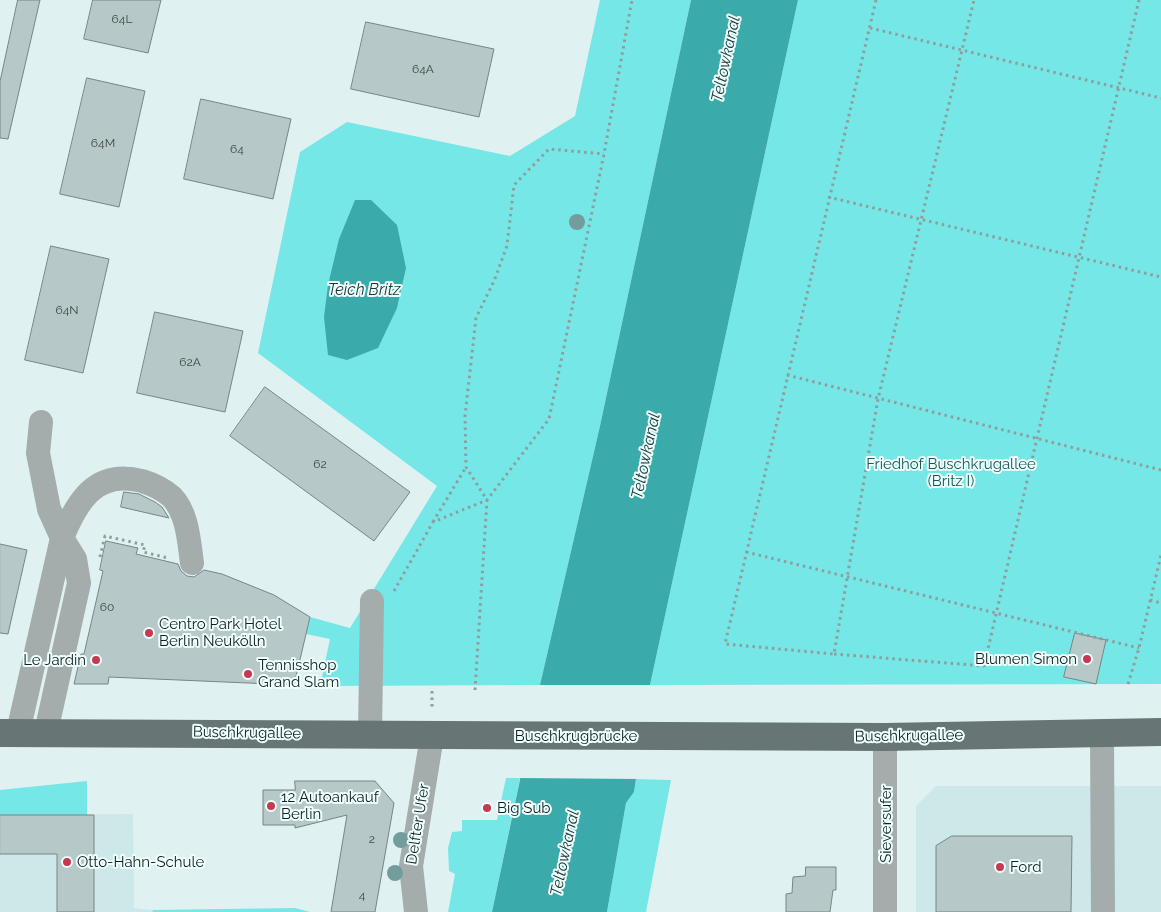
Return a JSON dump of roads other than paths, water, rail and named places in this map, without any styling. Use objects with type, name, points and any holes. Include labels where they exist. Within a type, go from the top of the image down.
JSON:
[{"type":"main road","name":"Buschkrugallee","points":[[9,732],[493,736]]},
{"type":"main road","name":"Buschkrugallee","points":[[658,736],[885,737],[1161,732]]},
{"type":"main road","name":"Buschkrugbrücke","points":[[493,736],[658,736]]},
{"type":"street","points":[[41,422],[38,453],[49,509],[62,538],[75,559],[79,582],[46,732]]},
{"type":"street","points":[[9,732],[62,538],[73,512],[86,495],[100,483],[128,478],[152,484],[172,498],[183,517],[192,563]]},
{"type":"street","points":[[370,735],[372,601]]},
{"type":"street","points":[[1102,733],[1103,912]]},
{"type":"street","name":"Delfter Ufer","points":[[416,912],[410,866],[432,736]]},
{"type":"street","name":"Sieversufer","points":[[885,737],[885,912]]},
{"type":"water","name":"Teltowkanal","points":[[691,0],[798,0],[650,685],[634,792],[626,803],[607,912],[492,912],[540,685],[600,426]]},
{"type":"water","name":"Teich Britz","points":[[355,200],[371,200],[397,225],[406,268],[397,308],[378,348],[347,360],[328,355],[324,317],[328,285],[339,239]]},
{"type":"place","name":"Centro Park Hotel Berlin Neukölln","points":[[149,633]]},
{"type":"place","name":"Blumen Simon","points":[[1087,659]]},
{"type":"place","name":"Le Jardin","points":[[96,660]]},
{"type":"place","name":"Tennisshop Grand Slam","points":[[248,674]]},
{"type":"place","name":"12 Autoankauf Berlin","points":[[271,806]]},
{"type":"place","name":"Big Sub","points":[[487,808]]},
{"type":"place","name":"Otto-Hahn-Schule","points":[[67,862]]},
{"type":"place","name":"Ford","points":[[1000,867]]},
{"type":"park label","name":"Friedhof Buschkrugallee (Britz I)","points":[[951,472]]}]
